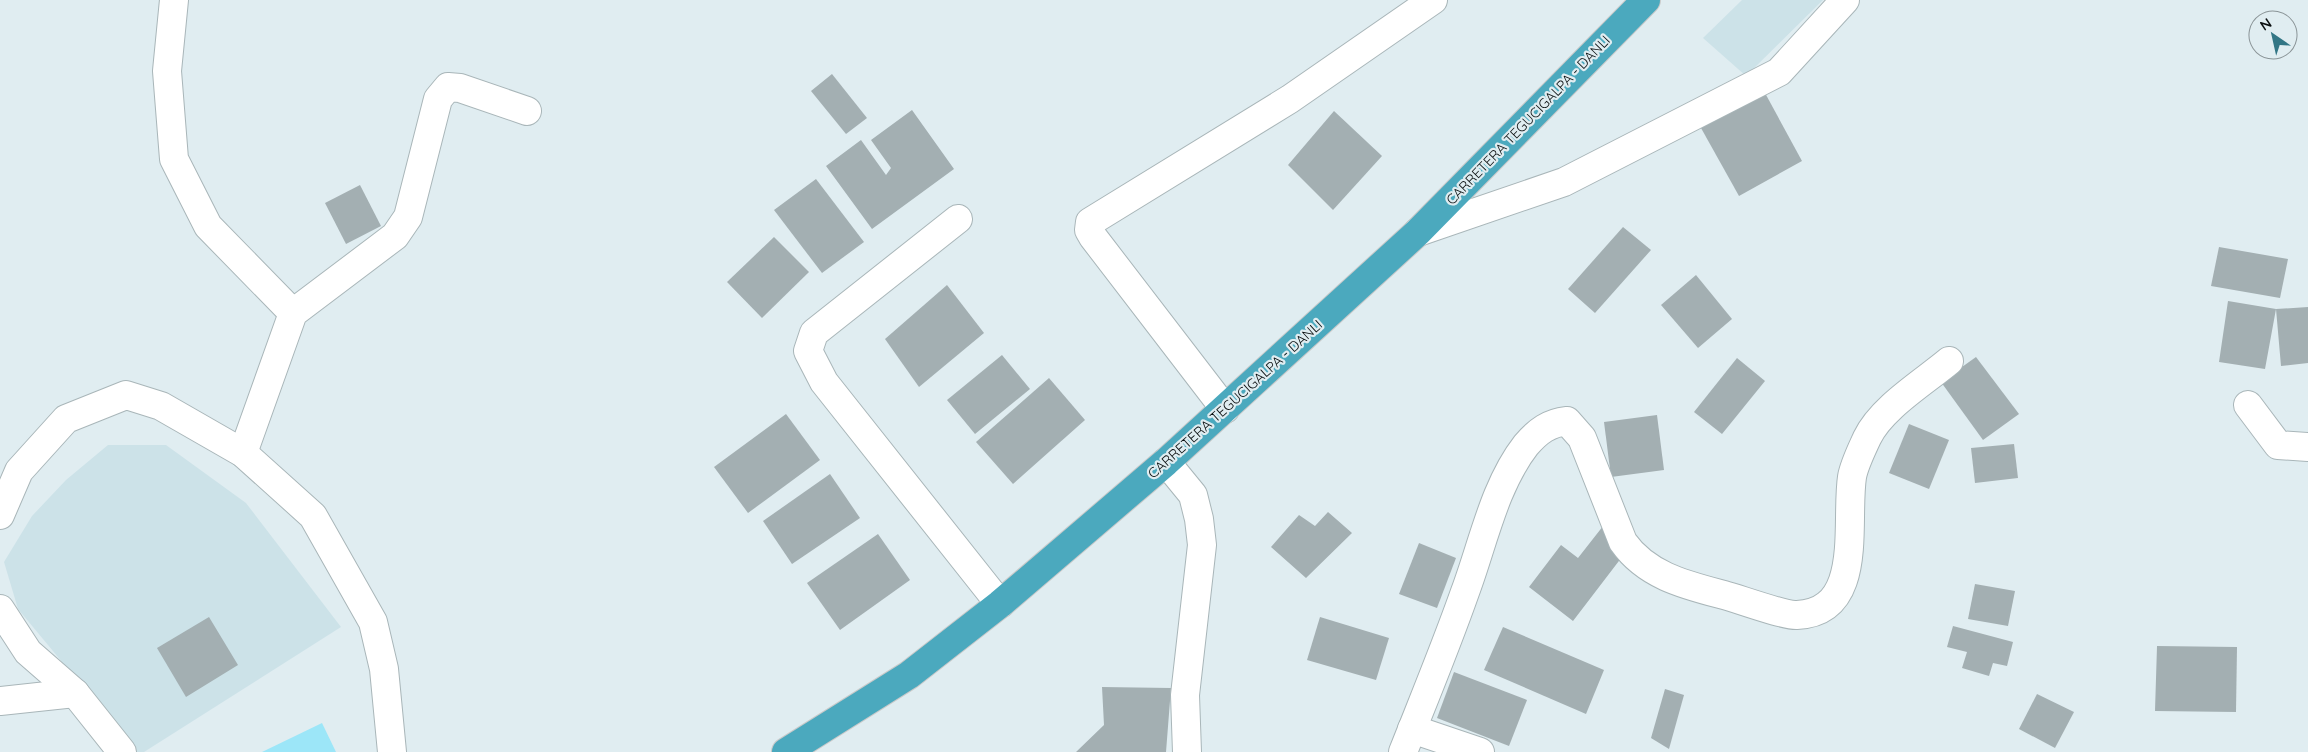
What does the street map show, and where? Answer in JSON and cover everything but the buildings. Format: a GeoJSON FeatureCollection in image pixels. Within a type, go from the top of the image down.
{"type":"FeatureCollection","features":[{"type":"Feature","properties":{"kind":"highway","name":"CARRETERA TEGUCIGALPA - DANLI"},"geometry":{"type":"LineString","coordinates":[[786,752],[909,675],[1000,604],[1166,462],[1418,232],[1646,0]]}},
{"type":"Feature","properties":{"kind":"street"},"geometry":{"type":"LineString","coordinates":[[174,0],[167,71],[174,159],[208,226],[293,313]]}},
{"type":"Feature","properties":{"kind":"street"},"geometry":{"type":"LineString","coordinates":[[1225,409],[1093,237],[1089,230],[1090,222],[1290,99],[1433,0]]}},
{"type":"Feature","properties":{"kind":"street"},"geometry":{"type":"LineString","coordinates":[[1418,232],[1564,182],[1779,72],[1845,0]]}},
{"type":"Feature","properties":{"kind":"street"},"geometry":{"type":"LineString","coordinates":[[243,453],[293,313],[395,236],[408,217],[438,98],[448,87],[460,88],[527,111]]}},
{"type":"Feature","properties":{"kind":"street"},"geometry":{"type":"LineString","coordinates":[[958,219],[814,333],[808,351],[824,382],[1000,604]]}},
{"type":"Feature","properties":{"kind":"street"},"geometry":{"type":"LineString","coordinates":[[1480,752],[1408,740],[1465,594],[1498,499],[1511,469],[1527,445],[1542,430],[1553,422],[1567,421],[1582,438],[1623,542],[1632,555],[1645,566],[1677,582],[1796,616],[1818,610],[1834,600],[1847,572],[1852,476],[1868,436],[1888,410],[1949,361]]}},
{"type":"Feature","properties":{"kind":"street"},"geometry":{"type":"LineString","coordinates":[[0,515],[19,471],[66,420],[126,395],[161,406],[243,453],[313,516],[373,622],[384,669],[392,752]]}},
{"type":"Feature","properties":{"kind":"street"},"geometry":{"type":"LineString","coordinates":[[2248,405],[2278,445],[2308,447]]}},
{"type":"Feature","properties":{"kind":"street"},"geometry":{"type":"LineString","coordinates":[[1166,462],[1193,495],[1200,519],[1202,545],[1185,695],[1186,752]]}},
{"type":"Feature","properties":{"kind":"street"},"geometry":{"type":"LineString","coordinates":[[0,608],[28,652],[75,693],[122,752]]}},
{"type":"Feature","properties":{"kind":"street"},"geometry":{"type":"LineString","coordinates":[[0,701],[75,693]]}},
{"type":"Feature","properties":{"kind":"shaded area"},"geometry":{"type":"Polygon","coordinates":[[[1742,0],[1823,0],[1746,76],[1703,38],[1742,0]]]}},
{"type":"Feature","properties":{"kind":"shaded area"},"geometry":{"type":"Polygon","coordinates":[[[108,445],[166,445],[246,503],[341,627],[144,752],[137,752],[18,609],[4,562],[32,516],[66,480],[108,445]]]}},
{"type":"Feature","properties":{"kind":"shaded area"},"geometry":{"type":"Polygon","coordinates":[[[322,723],[336,752],[262,752],[322,723]]]}}]}
